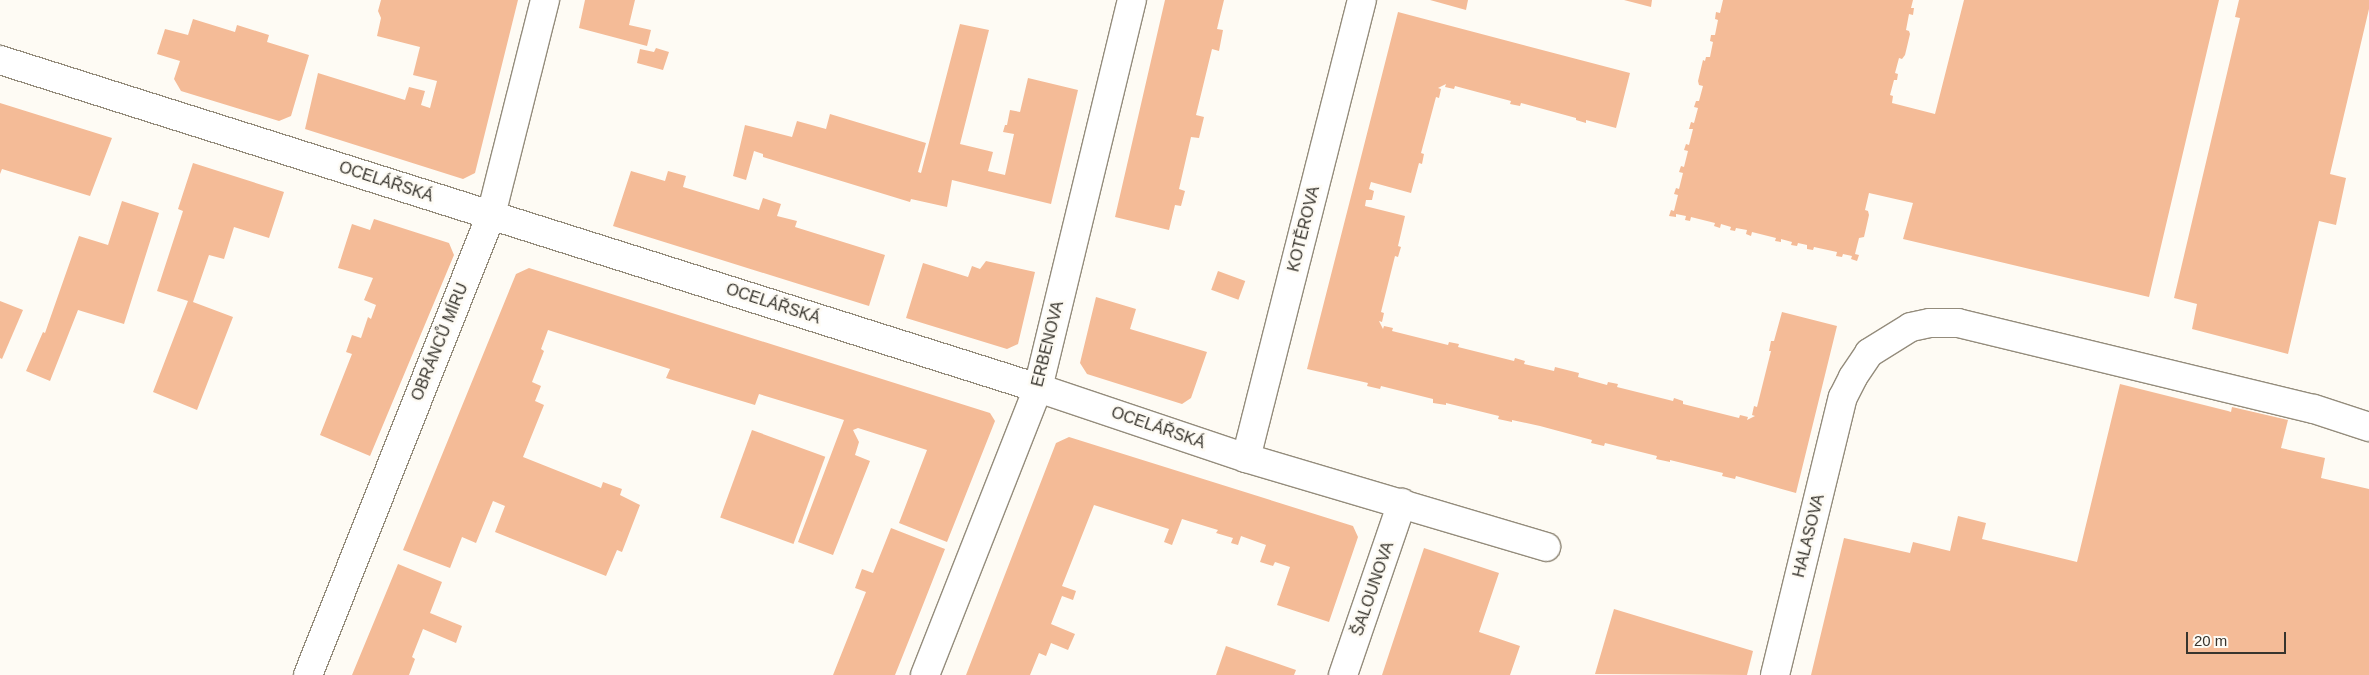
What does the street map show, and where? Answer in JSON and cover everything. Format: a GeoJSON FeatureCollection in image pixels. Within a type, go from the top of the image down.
{"type":"FeatureCollection","features":[{"type":"Feature","properties":{"kind":"street","name":"OBRÁNCŮ MÍRU"},"geometry":{"type":"LineString","coordinates":[[308,675],[491,215],[545,0]]}},
{"type":"Feature","properties":{"kind":"street","name":"ERBENOVA"},"geometry":{"type":"LineString","coordinates":[[925,675],[1038,388],[1132,0]]}},
{"type":"Feature","properties":{"kind":"street","name":"KOTĚROVA"},"geometry":{"type":"LineString","coordinates":[[1246,458],[1362,0]]}},
{"type":"Feature","properties":{"kind":"street","name":"OCELÁŘSKÁ"},"geometry":{"type":"LineString","coordinates":[[0,60],[1038,388],[1246,458],[1546,547]]}},
{"type":"Feature","properties":{"kind":"street","name":"HALASOVA"},"geometry":{"type":"LineString","coordinates":[[1775,675],[1843,397],[1853,377],[1869,353],[1911,327],[1930,323],[1958,323],[2314,409],[2369,427]]}},
{"type":"Feature","properties":{"kind":"street","name":"ŠALOUNOVA"},"geometry":{"type":"LineString","coordinates":[[1343,675],[1402,503]]}},
{"type":"Feature","properties":{"kind":"building"},"geometry":{"type":"Polygon","coordinates":[[[381,0],[518,0],[475,173],[463,179],[305,129],[318,73],[405,100],[409,87],[425,91],[421,105],[430,108],[437,81],[413,75],[420,47],[377,36],[381,18],[378,11],[381,0]]]}},
{"type":"Feature","properties":{"kind":"building"},"geometry":{"type":"Polygon","coordinates":[[[585,0],[635,0],[629,25],[651,30],[647,46],[579,28],[585,0]]]}},
{"type":"Feature","properties":{"kind":"building"},"geometry":{"type":"Polygon","coordinates":[[[1165,0],[1224,0],[1217,29],[1223,30],[1219,51],[1212,49],[1196,115],[1204,117],[1199,138],[1191,137],[1179,189],[1185,191],[1181,206],[1175,205],[1169,230],[1115,217],[1165,0]]]}},
{"type":"Feature","properties":{"kind":"building"},"geometry":{"type":"Polygon","coordinates":[[[1430,0],[1468,0],[1466,10],[1430,0]]]}},
{"type":"Feature","properties":{"kind":"building"},"geometry":{"type":"Polygon","coordinates":[[[1624,0],[1652,0],[1651,7],[1624,0]]]}},
{"type":"Feature","properties":{"kind":"building"},"geometry":{"type":"Polygon","coordinates":[[[1723,0],[1913,0],[1911,8],[1914,8],[1913,15],[1909,14],[1906,30],[1910,34],[1905,55],[1902,59],[1899,58],[1895,73],[1898,74],[1897,80],[1894,80],[1890,95],[1893,96],[1892,103],[1935,114],[1964,0],[2219,0],[2149,297],[1903,239],[1913,203],[1869,193],[1865,210],[1868,211],[1869,215],[1864,237],[1859,238],[1855,254],[1859,255],[1857,261],[1851,259],[1852,256],[1843,254],[1842,257],[1836,256],[1837,252],[1814,247],[1813,250],[1807,249],[1807,245],[1798,243],[1797,246],[1791,245],[1792,242],[1781,239],[1781,242],[1775,241],[1776,238],[1752,232],[1751,236],[1746,234],[1747,230],[1736,228],[1735,231],[1730,230],[1731,227],[1721,224],[1720,228],[1714,226],[1715,223],[1691,217],[1690,221],[1685,220],[1686,216],[1676,214],[1676,217],[1669,216],[1671,210],[1674,211],[1678,195],[1674,194],[1676,188],[1679,189],[1683,173],[1679,172],[1681,166],[1684,167],[1688,151],[1684,150],[1686,144],[1689,145],[1693,129],[1689,129],[1691,122],[1694,123],[1698,108],[1694,107],[1696,101],[1699,101],[1703,86],[1699,85],[1698,81],[1703,60],[1705,61],[1706,57],[1710,57],[1713,42],[1710,41],[1711,35],[1715,35],[1718,20],[1715,19],[1716,12],[1720,13],[1723,0]]]}},
{"type":"Feature","properties":{"kind":"building"},"geometry":{"type":"Polygon","coordinates":[[[2239,0],[2369,0],[2369,9],[2330,174],[2346,178],[2336,225],[2319,221],[2288,354],[2192,329],[2197,304],[2174,298],[2240,18],[2235,17],[2239,0]]]}},
{"type":"Feature","properties":{"kind":"building"},"geometry":{"type":"Polygon","coordinates":[[[1398,12],[1630,73],[1616,128],[1586,120],[1586,123],[1576,120],[1576,118],[1521,103],[1520,106],[1510,104],[1511,101],[1455,86],[1454,89],[1445,87],[1446,84],[1438,88],[1441,89],[1439,98],[1436,97],[1421,153],[1424,154],[1422,164],[1419,163],[1411,193],[1371,182],[1369,189],[1374,191],[1372,200],[1366,200],[1365,206],[1405,216],[1398,246],[1401,247],[1398,257],[1395,256],[1381,312],[1384,313],[1382,322],[1379,321],[1383,329],[1384,326],[1393,328],[1392,331],[1448,345],[1449,342],[1459,344],[1458,347],[1514,361],[1515,358],[1525,361],[1524,364],[1554,371],[1555,367],[1579,373],[1578,377],[1607,385],[1608,382],[1618,384],[1617,387],[1673,401],[1674,398],[1683,401],[1683,404],[1739,418],[1740,415],[1748,417],[1747,420],[1755,416],[1752,415],[1754,406],[1757,407],[1771,351],[1769,351],[1771,341],[1774,341],[1782,312],[1837,326],[1796,493],[1736,476],[1735,479],[1722,476],[1723,473],[1670,460],[1670,462],[1656,459],[1657,456],[1605,443],[1604,446],[1591,443],[1592,440],[1540,426],[1498,419],[1499,416],[1446,403],[1446,405],[1433,403],[1433,399],[1381,386],[1380,389],[1367,386],[1368,383],[1307,369],[1398,12]]]}},
{"type":"Feature","properties":{"kind":"building"},"geometry":{"type":"Polygon","coordinates":[[[193,19],[235,32],[237,25],[269,35],[267,42],[309,55],[291,116],[279,121],[181,91],[174,79],[180,61],[157,54],[165,29],[188,35],[193,19]]]}},
{"type":"Feature","properties":{"kind":"building"},"geometry":{"type":"Polygon","coordinates":[[[960,24],[989,30],[960,144],[993,152],[988,171],[1005,175],[1014,134],[1003,132],[1005,125],[1007,125],[1010,110],[1020,112],[1028,78],[1078,90],[1051,204],[952,180],[947,207],[911,199],[910,202],[763,157],[763,154],[754,151],[746,180],[733,176],[745,125],[792,137],[797,121],[826,129],[830,114],[926,143],[918,172],[921,173],[960,24]]]}},
{"type":"Feature","properties":{"kind":"building"},"geometry":{"type":"Polygon","coordinates":[[[656,48],[669,52],[663,70],[637,63],[640,49],[654,52],[656,48]]]}},
{"type":"Feature","properties":{"kind":"building"},"geometry":{"type":"Polygon","coordinates":[[[0,103],[112,138],[90,196],[2,169],[0,174],[0,103]]]}},
{"type":"Feature","properties":{"kind":"building"},"geometry":{"type":"Polygon","coordinates":[[[193,163],[284,192],[269,238],[234,227],[224,259],[209,255],[193,302],[233,317],[197,410],[153,392],[188,301],[157,291],[183,211],[178,209],[193,163]]]}},
{"type":"Feature","properties":{"kind":"building"},"geometry":{"type":"Polygon","coordinates":[[[631,171],[665,181],[668,171],[686,176],[683,187],[759,210],[763,198],[781,204],[777,216],[797,221],[795,227],[885,255],[869,306],[613,226],[631,171]]]}},
{"type":"Feature","properties":{"kind":"building"},"geometry":{"type":"Polygon","coordinates":[[[122,201],[159,213],[124,324],[78,310],[50,381],[26,371],[43,332],[45,333],[79,236],[108,245],[122,201]]]}},
{"type":"Feature","properties":{"kind":"building"},"geometry":{"type":"Polygon","coordinates":[[[374,219],[449,243],[454,255],[370,456],[320,435],[352,354],[346,352],[352,335],[361,338],[368,317],[371,319],[376,305],[364,300],[373,278],[338,268],[352,224],[370,230],[374,219]]]}},
{"type":"Feature","properties":{"kind":"building"},"geometry":{"type":"Polygon","coordinates":[[[986,261],[1035,272],[1018,344],[1007,349],[906,318],[923,263],[968,277],[972,266],[980,269],[986,261]]]}},
{"type":"Feature","properties":{"kind":"building"},"geometry":{"type":"Polygon","coordinates":[[[529,268],[990,413],[995,421],[947,542],[899,523],[927,450],[858,428],[853,430],[859,442],[855,455],[870,461],[833,555],[798,542],[844,420],[759,394],[755,405],[666,378],[670,369],[548,330],[541,349],[544,351],[532,382],[541,386],[535,401],[544,405],[523,457],[601,488],[603,482],[622,489],[620,495],[640,505],[622,552],[617,550],[606,576],[495,532],[505,506],[493,501],[476,543],[462,537],[450,568],[403,550],[516,274],[529,268]]]}},
{"type":"Feature","properties":{"kind":"building"},"geometry":{"type":"Polygon","coordinates":[[[1218,271],[1245,281],[1238,300],[1211,290],[1218,271]]]}},
{"type":"Feature","properties":{"kind":"building"},"geometry":{"type":"Polygon","coordinates":[[[1096,297],[1136,309],[1130,329],[1207,352],[1191,398],[1182,404],[1087,374],[1080,363],[1096,297]]]}},
{"type":"Feature","properties":{"kind":"building"},"geometry":{"type":"Polygon","coordinates":[[[0,301],[23,310],[2,359],[0,358],[0,301]]]}},
{"type":"Feature","properties":{"kind":"building"},"geometry":{"type":"Polygon","coordinates":[[[2120,384],[2231,412],[2232,407],[2288,420],[2281,448],[2325,458],[2321,478],[2369,489],[2369,675],[1811,675],[1844,538],[1910,553],[1913,542],[1950,551],[1958,516],[1986,523],[1982,539],[2077,562],[2120,384]]]}},
{"type":"Feature","properties":{"kind":"building"},"geometry":{"type":"Polygon","coordinates":[[[752,430],[825,457],[793,544],[720,517],[752,430]]]}},
{"type":"Feature","properties":{"kind":"building"},"geometry":{"type":"Polygon","coordinates":[[[1069,437],[1353,526],[1358,537],[1329,622],[1277,605],[1290,567],[1275,562],[1273,566],[1260,562],[1266,545],[1241,536],[1238,545],[1231,543],[1233,538],[1216,533],[1218,530],[1182,519],[1172,545],[1164,542],[1169,529],[1094,505],[1062,586],[1076,591],[1073,600],[1062,596],[1051,624],[1075,634],[1068,650],[1051,643],[1046,656],[1039,653],[1030,675],[966,675],[1056,443],[1069,437]]]}},
{"type":"Feature","properties":{"kind":"building"},"geometry":{"type":"Polygon","coordinates":[[[891,528],[945,549],[919,615],[895,675],[833,675],[866,592],[855,588],[862,569],[873,573],[891,528]]]}},
{"type":"Feature","properties":{"kind":"building"},"geometry":{"type":"Polygon","coordinates":[[[1424,548],[1499,573],[1479,632],[1520,646],[1510,675],[1382,675],[1424,548]]]}},
{"type":"Feature","properties":{"kind":"building"},"geometry":{"type":"Polygon","coordinates":[[[398,564],[442,582],[430,613],[462,626],[456,643],[423,629],[412,657],[415,659],[409,675],[352,675],[398,564]]]}},
{"type":"Feature","properties":{"kind":"building"},"geometry":{"type":"Polygon","coordinates":[[[1614,609],[1753,651],[1747,675],[1595,674],[1614,609]]]}},
{"type":"Feature","properties":{"kind":"building"},"geometry":{"type":"Polygon","coordinates":[[[1226,646],[1296,670],[1294,675],[1216,675],[1226,646]]]}}]}
